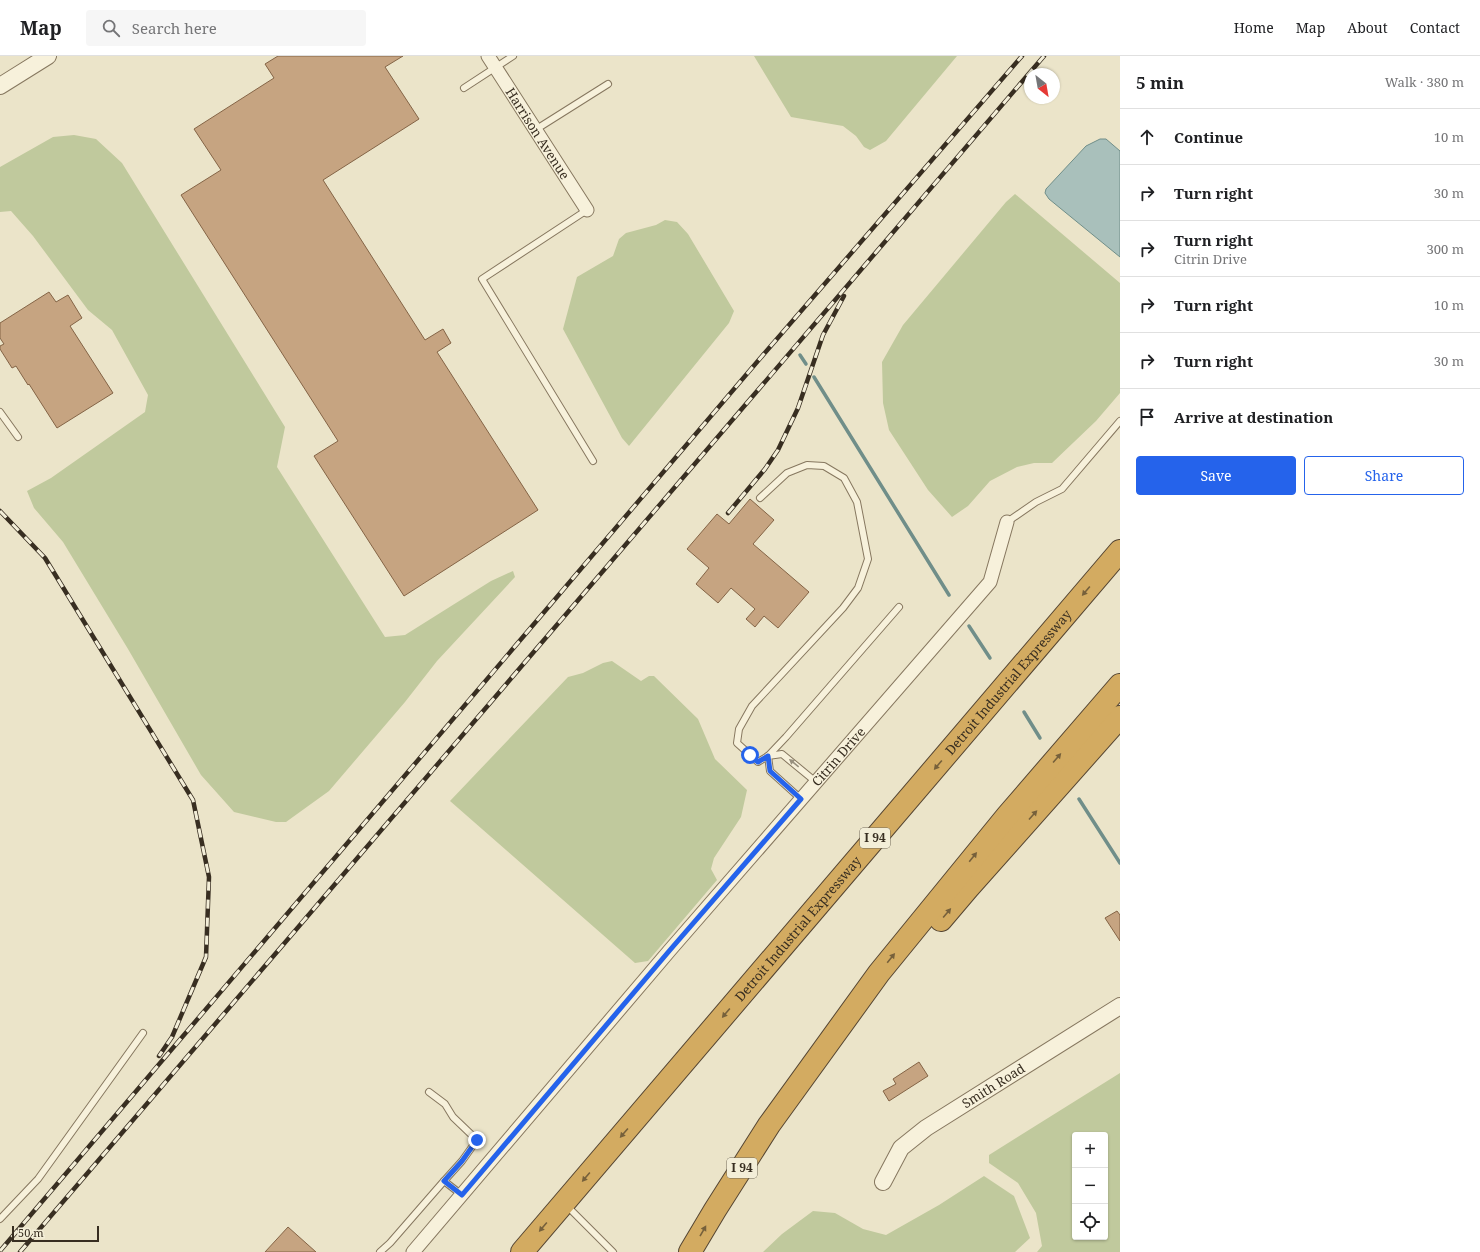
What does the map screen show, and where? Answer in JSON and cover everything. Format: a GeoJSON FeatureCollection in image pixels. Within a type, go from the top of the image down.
{"type":"FeatureCollection","features":[{"type":"Feature","properties":{"kind":"highway","name":"Detroit Industrial Expressway"},"geometry":{"type":"LineString","coordinates":[[522,1252],[1120,551]]}},
{"type":"Feature","properties":{"kind":"highway","name":"I 94"},"geometry":{"type":"LineString","coordinates":[[690,1252],[769,1125],[879,973],[1007,816],[1120,685]]}},
{"type":"Feature","properties":{"kind":"highway"},"geometry":{"type":"LineString","coordinates":[[769,1125],[969,887],[1120,717]]}},
{"type":"Feature","properties":{"kind":"street","name":"Harrison Avenue"},"geometry":{"type":"LineString","coordinates":[[488,56],[587,210]]}},
{"type":"Feature","properties":{"kind":"street"},"geometry":{"type":"LineString","coordinates":[[0,86],[39,60]]}},
{"type":"Feature","properties":{"kind":"street","name":"Citrin Drive"},"geometry":{"type":"LineString","coordinates":[[413,1252],[670,950],[990,582],[1007,522]]}},
{"type":"Feature","properties":{"kind":"street","name":"Smith Road"},"geometry":{"type":"LineString","coordinates":[[883,1182],[901,1148],[926,1128],[1120,1006]]}},
{"type":"Feature","properties":{"kind":"lane"},"geometry":{"type":"LineString","coordinates":[[464,88],[513,56]]}},
{"type":"Feature","properties":{"kind":"lane"},"geometry":{"type":"LineString","coordinates":[[535,130],[608,84]]}},
{"type":"Feature","properties":{"kind":"lane"},"geometry":{"type":"LineString","coordinates":[[587,210],[482,279],[593,461]]}},
{"type":"Feature","properties":{"kind":"lane"},"geometry":{"type":"LineString","coordinates":[[0,412],[18,437]]}},
{"type":"Feature","properties":{"kind":"lane"},"geometry":{"type":"LineString","coordinates":[[1007,522],[1036,502],[1062,489],[1120,421]]}},
{"type":"Feature","properties":{"kind":"lane"},"geometry":{"type":"LineString","coordinates":[[760,498],[787,473],[807,465],[824,466],[844,478],[857,502],[868,559],[858,588],[847,603],[752,706],[739,729],[737,743],[758,762],[768,756],[899,607]]}},
{"type":"Feature","properties":{"kind":"lane"},"geometry":{"type":"LineString","coordinates":[[768,756],[782,754],[816,782]]}},
{"type":"Feature","properties":{"kind":"lane"},"geometry":{"type":"LineString","coordinates":[[768,756],[770,771],[801,799]]}},
{"type":"Feature","properties":{"kind":"lane"},"geometry":{"type":"LineString","coordinates":[[0,1219],[38,1178],[143,1033]]}},
{"type":"Feature","properties":{"kind":"lane"},"geometry":{"type":"LineString","coordinates":[[380,1252],[390,1243],[462,1161],[477,1140],[453,1117],[445,1104],[429,1092]]}},
{"type":"Feature","properties":{"kind":"lane"},"geometry":{"type":"LineString","coordinates":[[444,1181],[462,1195]]}},
{"type":"Feature","properties":{"kind":"lane"},"geometry":{"type":"LineString","coordinates":[[564,1203],[613,1252]]}},
{"type":"Feature","properties":{"kind":"green space"},"geometry":{"type":"Polygon","coordinates":[[[754,56],[957,56],[886,141],[870,150],[864,147],[856,136],[843,126],[791,117],[754,56]]]}},
{"type":"Feature","properties":{"kind":"green space"},"geometry":{"type":"Polygon","coordinates":[[[74,135],[96,139],[122,163],[285,427],[277,467],[385,637],[405,635],[491,581],[513,571],[515,577],[437,661],[405,702],[329,791],[286,822],[276,822],[234,812],[201,775],[128,649],[63,542],[34,508],[27,491],[51,478],[145,412],[148,395],[112,330],[88,310],[33,236],[11,211],[0,212],[0,167],[53,137],[74,135]]]}},
{"type":"Feature","properties":{"kind":"green space"},"geometry":{"type":"Polygon","coordinates":[[[1015,194],[1120,283],[1120,393],[1096,421],[1052,463],[1034,463],[1017,467],[990,481],[968,506],[952,517],[928,490],[889,430],[883,403],[882,362],[903,325],[1006,202],[1015,194]]]}},
{"type":"Feature","properties":{"kind":"green space"},"geometry":{"type":"Polygon","coordinates":[[[665,220],[677,222],[688,234],[734,311],[729,323],[629,446],[622,438],[563,329],[577,277],[613,256],[619,239],[626,233],[656,225],[665,220]]]}},
{"type":"Feature","properties":{"kind":"green space"},"geometry":{"type":"Polygon","coordinates":[[[612,661],[641,681],[649,676],[654,676],[698,719],[715,759],[747,790],[741,817],[714,858],[711,869],[717,880],[648,961],[635,963],[450,801],[568,677],[583,673],[603,663],[612,661]]]}},
{"type":"Feature","properties":{"kind":"green space"},"geometry":{"type":"Polygon","coordinates":[[[1120,1073],[1120,1252],[1037,1252],[1042,1246],[1036,1213],[1018,1183],[989,1163],[989,1155],[1120,1073]]]}},
{"type":"Feature","properties":{"kind":"green space"},"geometry":{"type":"Polygon","coordinates":[[[984,1176],[1014,1196],[1030,1238],[1015,1252],[763,1252],[782,1234],[813,1211],[835,1213],[863,1229],[886,1235],[939,1205],[984,1176]]]}},
{"type":"Feature","properties":{"kind":"water"},"geometry":{"type":"Polygon","coordinates":[[[1100,139],[1106,139],[1120,151],[1120,257],[1049,199],[1045,193],[1046,189],[1086,146],[1100,139]]]}},
{"type":"Feature","properties":{"kind":"building"},"geometry":{"type":"Polygon","coordinates":[[[278,56],[403,56],[385,67],[419,119],[323,180],[425,340],[443,329],[451,343],[437,352],[538,510],[404,596],[314,456],[338,441],[181,195],[221,170],[194,129],[274,78],[265,64],[278,56]]]}},
{"type":"Feature","properties":{"kind":"building"},"geometry":{"type":"Polygon","coordinates":[[[49,292],[56,302],[68,295],[82,318],[70,326],[113,393],[57,428],[29,384],[28,385],[16,366],[12,368],[0,349],[0,346],[4,344],[0,338],[0,323],[49,292]]]}},
{"type":"Feature","properties":{"kind":"building"},"geometry":{"type":"Polygon","coordinates":[[[750,499],[774,520],[753,544],[809,592],[778,628],[764,616],[755,627],[746,619],[755,609],[731,588],[718,603],[696,584],[709,568],[687,549],[717,514],[729,524],[750,499]]]}},
{"type":"Feature","properties":{"kind":"building"},"geometry":{"type":"Polygon","coordinates":[[[1117,911],[1120,915],[1120,941],[1105,918],[1117,911]]]}},
{"type":"Feature","properties":{"kind":"building"},"geometry":{"type":"Polygon","coordinates":[[[919,1062],[928,1076],[889,1101],[883,1091],[896,1084],[893,1079],[919,1062]]]}},
{"type":"Feature","properties":{"kind":"building"},"geometry":{"type":"Polygon","coordinates":[[[288,1227],[316,1252],[265,1252],[288,1227]]]}},
{"type":"Feature","properties":{"kind":"waterway"},"geometry":{"type":"LineString","coordinates":[[800,355],[806,364]]}},
{"type":"Feature","properties":{"kind":"waterway"},"geometry":{"type":"LineString","coordinates":[[814,377],[949,595]]}},
{"type":"Feature","properties":{"kind":"waterway"},"geometry":{"type":"LineString","coordinates":[[969,626],[990,658]]}},
{"type":"Feature","properties":{"kind":"waterway"},"geometry":{"type":"LineString","coordinates":[[1024,712],[1040,738]]}},
{"type":"Feature","properties":{"kind":"waterway"},"geometry":{"type":"LineString","coordinates":[[1079,799],[1120,863]]}},
{"type":"Feature","properties":{"kind":"railway"},"geometry":{"type":"LineString","coordinates":[[0,1251],[763,355],[1022,56]]}},
{"type":"Feature","properties":{"kind":"railway"},"geometry":{"type":"LineString","coordinates":[[20,1252],[1044,56]]}},
{"type":"Feature","properties":{"kind":"railway"},"geometry":{"type":"LineString","coordinates":[[728,513],[765,469],[778,450],[798,408],[823,335],[844,296]]}},
{"type":"Feature","properties":{"kind":"railway"},"geometry":{"type":"LineString","coordinates":[[0,511],[45,558],[193,800],[209,877],[206,957],[172,1037],[159,1056]]}},
{"type":"Feature","properties":{"kind":"route"},"geometry":{"type":"LineString","coordinates":[[477,1140],[462,1161],[444,1181],[462,1195],[670,950],[801,799],[770,771],[768,756],[758,762],[750,755]]}}]}
